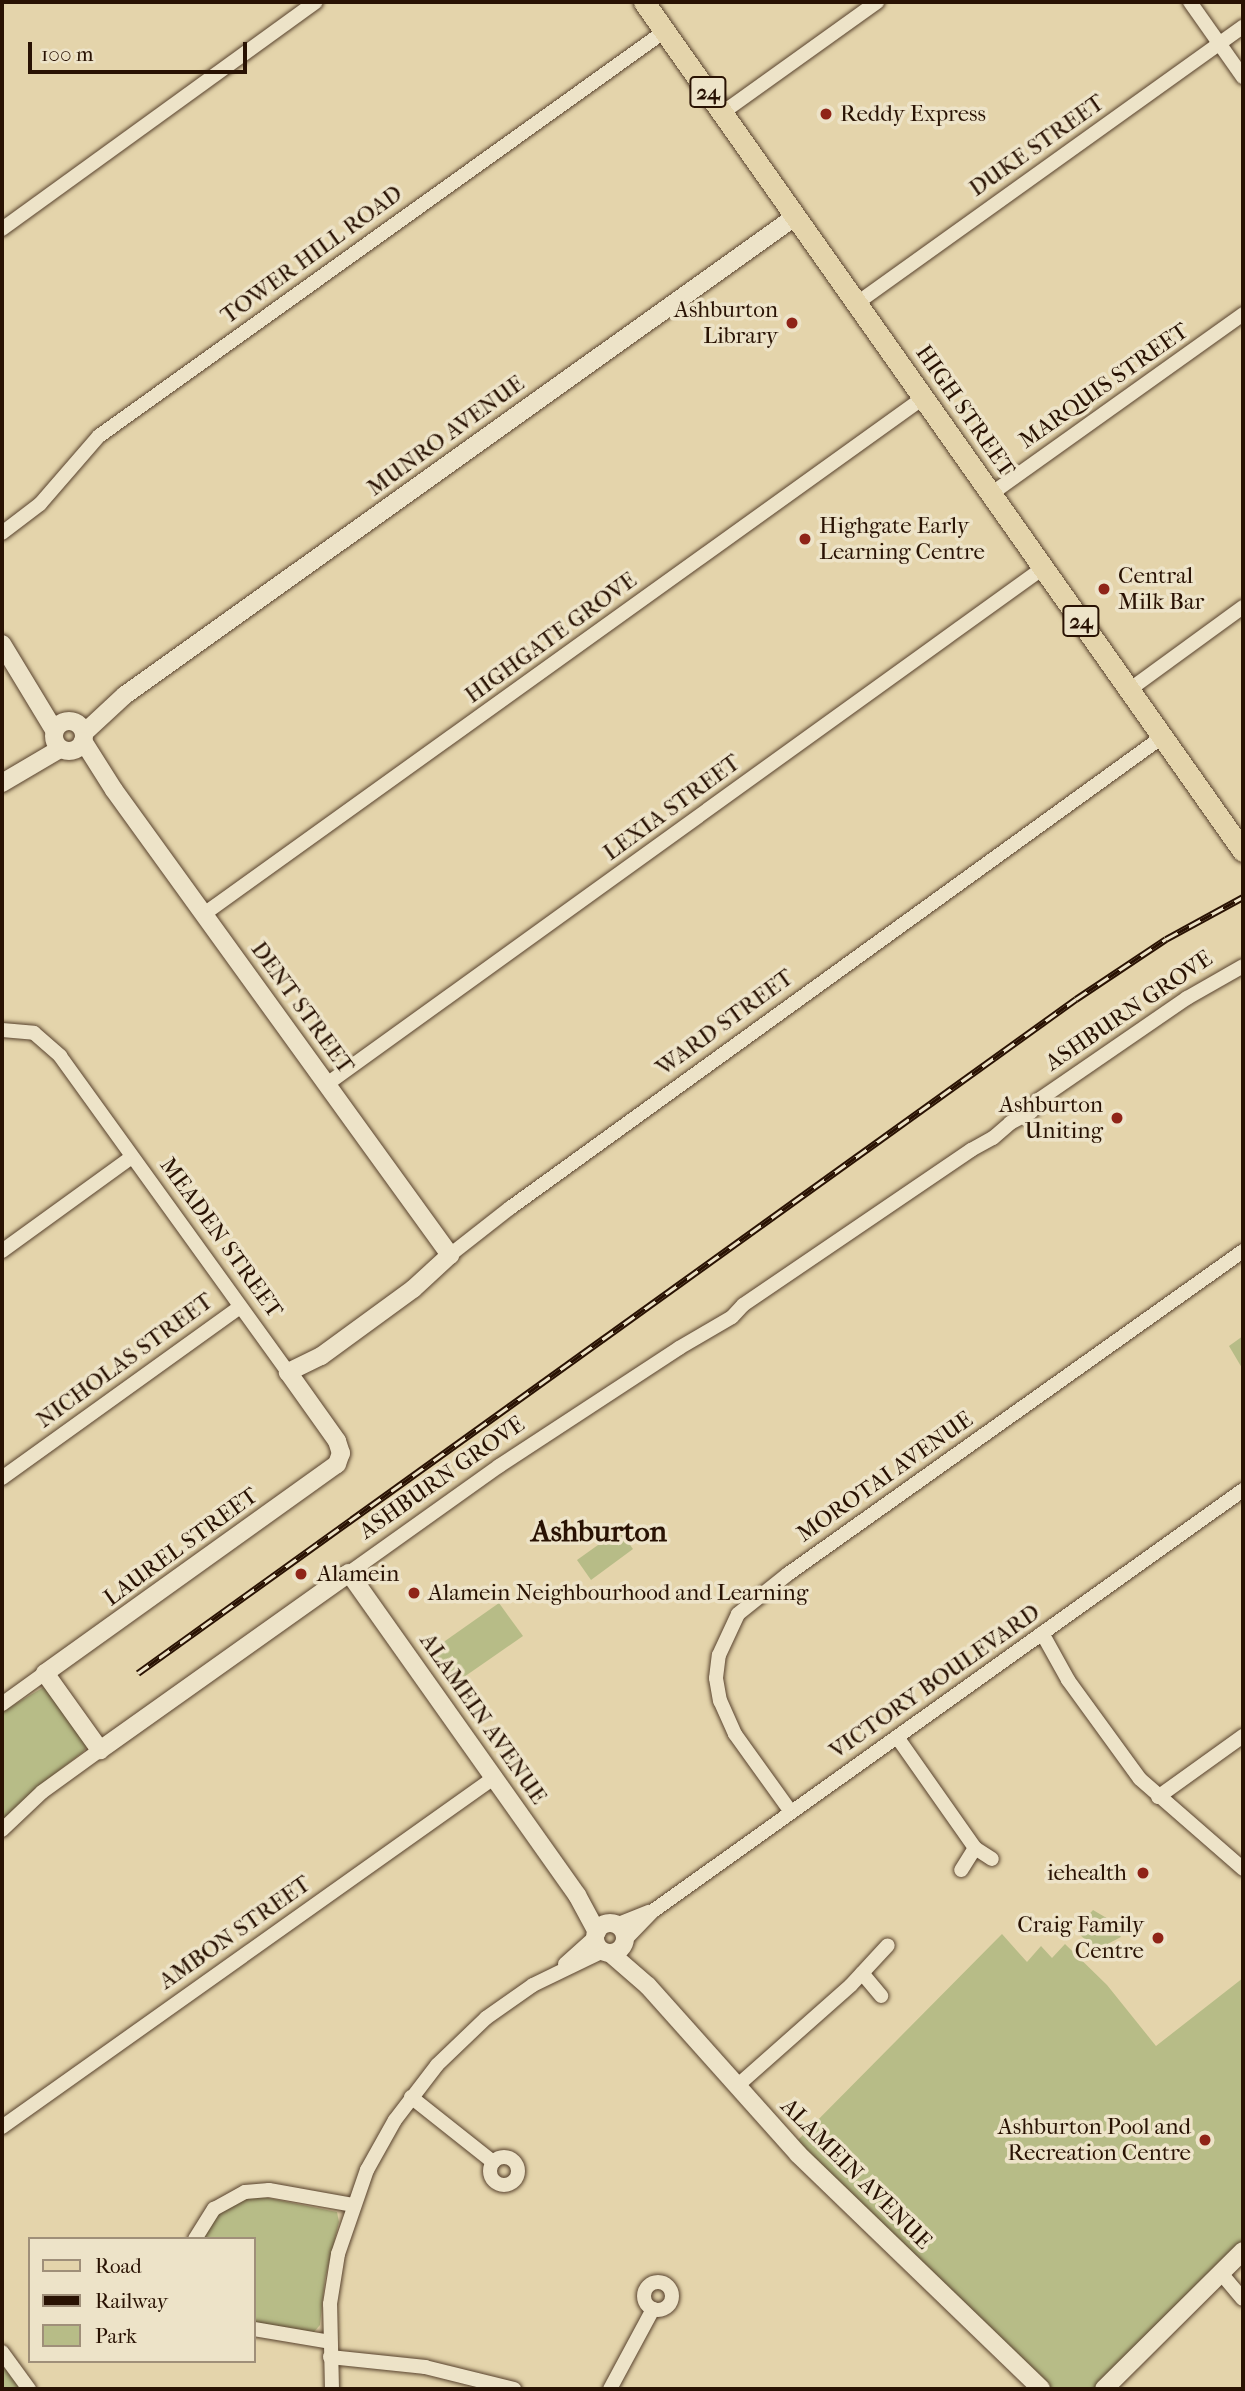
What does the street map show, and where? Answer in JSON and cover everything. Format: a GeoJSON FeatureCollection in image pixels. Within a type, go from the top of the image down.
{"type":"FeatureCollection","features":[{"type":"Feature","properties":{"kind":"main road","name":"HIGH STREET"},"geometry":{"type":"LineString","coordinates":[[644,2],[1243,851]]}},
{"type":"Feature","properties":{"kind":"street"},"geometry":{"type":"LineString","coordinates":[[2,229],[316,2]]}},
{"type":"Feature","properties":{"kind":"street"},"geometry":{"type":"LineString","coordinates":[[722,113],[877,2]]}},
{"type":"Feature","properties":{"kind":"street"},"geometry":{"type":"LineString","coordinates":[[1190,2],[1243,77]]}},
{"type":"Feature","properties":{"kind":"street","name":"DUKE STREET"},"geometry":{"type":"LineString","coordinates":[[857,303],[1243,27]]}},
{"type":"Feature","properties":{"kind":"street","name":"TOWER HILL ROAD"},"geometry":{"type":"LineString","coordinates":[[2,533],[40,504],[99,436],[665,31]]}},
{"type":"Feature","properties":{"kind":"street","name":"MUNRO AVENUE"},"geometry":{"type":"LineString","coordinates":[[8,779],[796,216]]}},
{"type":"Feature","properties":{"kind":"street","name":"MARQUIS STREET"},"geometry":{"type":"LineString","coordinates":[[991,494],[1243,314]]}},
{"type":"Feature","properties":{"kind":"street","name":"HIGHGATE GROVE"},"geometry":{"type":"LineString","coordinates":[[204,914],[923,398]]}},
{"type":"Feature","properties":{"kind":"street","name":"LEXIA STREET"},"geometry":{"type":"LineString","coordinates":[[327,1084],[1043,568]]}},
{"type":"Feature","properties":{"kind":"street"},"geometry":{"type":"LineString","coordinates":[[1129,690],[1243,607]]}},
{"type":"Feature","properties":{"kind":"street","name":"DENT STREET"},"geometry":{"type":"LineString","coordinates":[[2,644],[69,736],[114,790],[450,1255]]}},
{"type":"Feature","properties":{"kind":"street","name":"WARD STREET"},"geometry":{"type":"LineString","coordinates":[[291,1378],[413,1289],[450,1255],[510,1208],[1162,737]]}},
{"type":"Feature","properties":{"kind":"street","name":"ASHBURN GROVE"},"geometry":{"type":"LineString","coordinates":[[2,1830],[42,1792],[104,1747],[499,1466],[679,1348],[709,1318],[743,1305],[971,1150],[1005,1116],[1043,1098],[1187,998],[1243,966]]}},
{"type":"Feature","properties":{"kind":"street","name":"MEADEN STREET"},"geometry":{"type":"LineString","coordinates":[[2,1030],[34,1033],[50,1044],[337,1441],[341,1453],[337,1464]]}},
{"type":"Feature","properties":{"kind":"street"},"geometry":{"type":"LineString","coordinates":[[2,1251],[132,1157]]}},
{"type":"Feature","properties":{"kind":"street","name":"MOROTAI AVENUE"},"geometry":{"type":"LineString","coordinates":[[791,1812],[735,1734],[720,1701],[716,1678],[719,1655],[738,1614],[788,1574],[1243,1251]]}},
{"type":"Feature","properties":{"kind":"street","name":"NICHOLAS STREET"},"geometry":{"type":"LineString","coordinates":[[2,1478],[240,1307]]}},
{"type":"Feature","properties":{"kind":"street","name":"LAUREL STREET"},"geometry":{"type":"LineString","coordinates":[[2,1704],[337,1464]]}},
{"type":"Feature","properties":{"kind":"street","name":"VICTORY BOULEVARD"},"geometry":{"type":"LineString","coordinates":[[332,2389],[332,2281],[353,2205],[380,2144],[411,2097],[467,2034],[516,1996],[653,1911],[1243,1490]]}},
{"type":"Feature","properties":{"kind":"street","name":"ALAMEIN AVENUE"},"geometry":{"type":"LineString","coordinates":[[349,1573],[577,1895],[648,1986],[798,2154],[1042,2389]]}},
{"type":"Feature","properties":{"kind":"street"},"geometry":{"type":"LineString","coordinates":[[1037,1637],[1140,1779],[1243,1869]]}},
{"type":"Feature","properties":{"kind":"street"},"geometry":{"type":"LineString","coordinates":[[48,1670],[104,1747]]}},
{"type":"Feature","properties":{"kind":"street"},"geometry":{"type":"LineString","coordinates":[[1158,1797],[1243,1736]]}},
{"type":"Feature","properties":{"kind":"street"},"geometry":{"type":"LineString","coordinates":[[897,1737],[975,1848],[992,1859]]}},
{"type":"Feature","properties":{"kind":"street","name":"AMBON STREET"},"geometry":{"type":"LineString","coordinates":[[2,2127],[495,1777]]}},
{"type":"Feature","properties":{"kind":"street"},"geometry":{"type":"LineString","coordinates":[[961,1870],[975,1848]]}},
{"type":"Feature","properties":{"kind":"street"},"geometry":{"type":"LineString","coordinates":[[737,2086],[862,1973],[888,1945]]}},
{"type":"Feature","properties":{"kind":"street"},"geometry":{"type":"LineString","coordinates":[[862,1973],[881,1996]]}},
{"type":"Feature","properties":{"kind":"street"},"geometry":{"type":"LineString","coordinates":[[411,2097],[493,2162]]}},
{"type":"Feature","properties":{"kind":"street"},"geometry":{"type":"LineString","coordinates":[[196,2237],[214,2209],[246,2192],[270,2190],[353,2205]]}},
{"type":"Feature","properties":{"kind":"street"},"geometry":{"type":"LineString","coordinates":[[1106,2388],[1243,2251]]}},
{"type":"Feature","properties":{"kind":"street"},"geometry":{"type":"LineString","coordinates":[[1220,2272],[1243,2299]]}},
{"type":"Feature","properties":{"kind":"street"},"geometry":{"type":"LineString","coordinates":[[610,2389],[653,2309]]}},
{"type":"Feature","properties":{"kind":"street"},"geometry":{"type":"LineString","coordinates":[[256,2330],[330,2350],[425,2367],[514,2389]]}},
{"type":"Feature","properties":{"kind":"street"},"geometry":{"type":"LineString","coordinates":[[2,2352],[29,2389]]}},
{"type":"Feature","properties":{"kind":"green space"},"geometry":{"type":"Polygon","coordinates":[[[1243,1336],[1243,1367],[1242,1368],[1229,1346],[1243,1336]]]}},
{"type":"Feature","properties":{"kind":"green space"},"geometry":{"type":"Polygon","coordinates":[[[619,1530],[633,1549],[591,1580],[577,1560],[619,1530]]]}},
{"type":"Feature","properties":{"kind":"green space"},"geometry":{"type":"Polygon","coordinates":[[[499,1603],[523,1636],[451,1686],[428,1653],[499,1603]]]}},
{"type":"Feature","properties":{"kind":"green space"},"geometry":{"type":"Polygon","coordinates":[[[44,1687],[87,1746],[2,1820],[2,1712],[44,1687]]]}},
{"type":"Feature","properties":{"kind":"green space"},"geometry":{"type":"Polygon","coordinates":[[[1093,1910],[1110,1920],[1121,1937],[1096,1950],[1075,1930],[1093,1910]]]}},
{"type":"Feature","properties":{"kind":"green space"},"geometry":{"type":"Polygon","coordinates":[[[1002,1934],[1027,1962],[1041,1946],[1052,1958],[1065,1944],[1107,1985],[1156,2046],[1243,1978],[1243,2241],[1220,2261],[1095,2389],[1052,2389],[796,2142],[1002,1934]]]}},
{"type":"Feature","properties":{"kind":"green space"},"geometry":{"type":"Polygon","coordinates":[[[258,2196],[337,2212],[339,2222],[325,2279],[320,2325],[314,2332],[256,2322],[256,2237],[203,2237],[221,2211],[245,2199],[258,2196]]]}},
{"type":"Feature","properties":{"kind":"green space"},"geometry":{"type":"Polygon","coordinates":[[[2,2366],[4,2367],[20,2389],[2,2389],[2,2366]]]}},
{"type":"Feature","properties":{"kind":"railway"},"geometry":{"type":"LineString","coordinates":[[138,1673],[1076,999],[1166,939],[1243,897]]}},
{"type":"Feature","properties":{"kind":"place","name":"Reddy Express"},"geometry":{"type":"Point","coordinates":[826,114]}},
{"type":"Feature","properties":{"kind":"place","name":"Ashburton Library"},"geometry":{"type":"Point","coordinates":[792,323]}},
{"type":"Feature","properties":{"kind":"place","name":"Highgate Early Learning Centre"},"geometry":{"type":"Point","coordinates":[805,539]}},
{"type":"Feature","properties":{"kind":"place","name":"Central Milk Bar"},"geometry":{"type":"Point","coordinates":[1104,589]}},
{"type":"Feature","properties":{"kind":"place","name":"Ashburton Uniting"},"geometry":{"type":"Point","coordinates":[1117,1118]}},
{"type":"Feature","properties":{"kind":"place","name":"Alamein"},"geometry":{"type":"Point","coordinates":[301,1574]}},
{"type":"Feature","properties":{"kind":"place","name":"Alamein Neighbourhood and Learning"},"geometry":{"type":"Point","coordinates":[414,1593]}},
{"type":"Feature","properties":{"kind":"place","name":"iehealth"},"geometry":{"type":"Point","coordinates":[1143,1873]}},
{"type":"Feature","properties":{"kind":"place","name":"Craig Family Centre"},"geometry":{"type":"Point","coordinates":[1158,1938]}},
{"type":"Feature","properties":{"kind":"place","name":"Ashburton Pool and Recreation Centre"},"geometry":{"type":"Point","coordinates":[1205,2140]}},
{"type":"Feature","properties":{"kind":"district","name":"Ashburton"},"geometry":{"type":"Point","coordinates":[599,1532]}}]}
